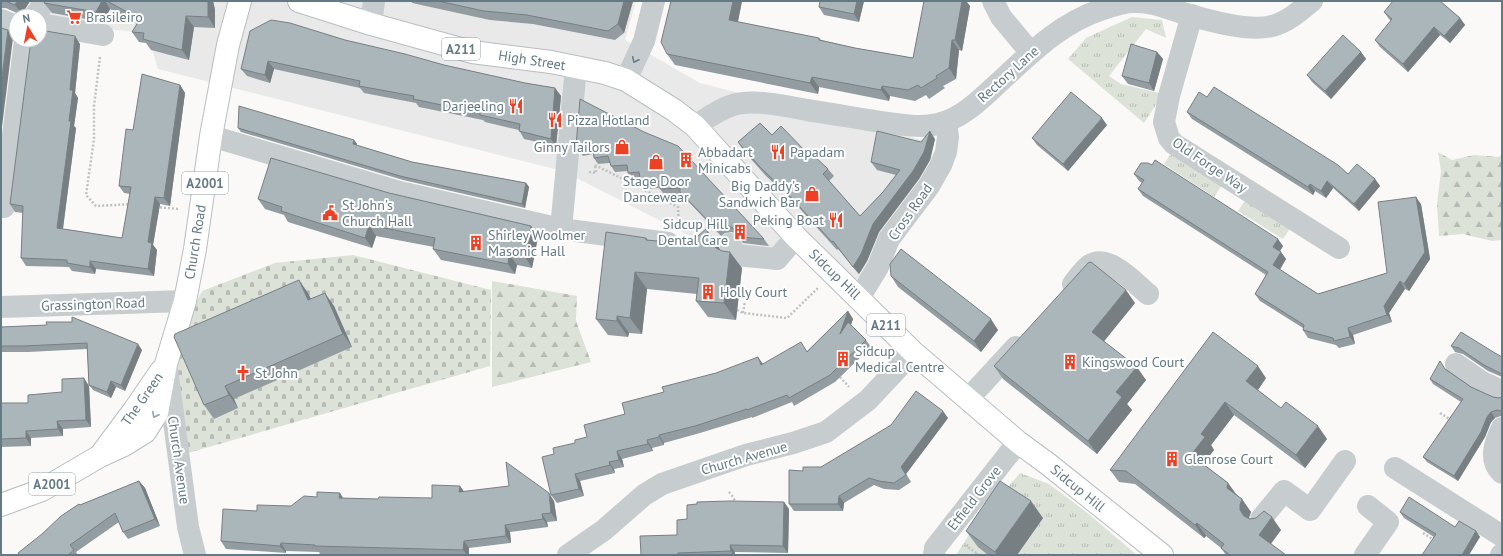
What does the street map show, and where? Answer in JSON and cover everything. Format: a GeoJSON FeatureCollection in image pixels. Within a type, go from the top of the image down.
{"type":"FeatureCollection","features":[{"type":"Feature","properties":{"kind":"main road","name":"Church Road"},"geometry":{"type":"LineString","coordinates":[[166,364],[185,301],[195,249],[211,136],[228,45],[240,1]]}},
{"type":"Feature","properties":{"kind":"main road","name":"High Street"},"geometry":{"type":"LineString","coordinates":[[300,1],[371,24],[472,52],[551,62],[605,73],[626,80]]}},
{"type":"Feature","properties":{"kind":"main road","name":"Sidcup Hill"},"geometry":{"type":"LineString","coordinates":[[626,80],[674,110],[695,126],[796,237],[913,352],[1018,442],[1048,464],[1162,555]]}},
{"type":"Feature","properties":{"kind":"main road","name":"The Green"},"geometry":{"type":"LineString","coordinates":[[1,505],[42,490],[100,456],[166,364]]}},
{"type":"Feature","properties":{"kind":"street"},"geometry":{"type":"LineString","coordinates":[[371,24],[374,1]]}},
{"type":"Feature","properties":{"kind":"street"},"geometry":{"type":"LineString","coordinates":[[626,80],[644,41],[654,1]]}},
{"type":"Feature","properties":{"kind":"street"},"geometry":{"type":"LineString","coordinates":[[993,1],[1001,17],[1031,54]]}},
{"type":"Feature","properties":{"kind":"street","name":"Rectory Lane"},"geometry":{"type":"LineString","coordinates":[[695,126],[731,105],[754,103],[782,105],[909,126],[936,125],[946,122],[980,100],[1062,28],[1079,18],[1113,6],[1132,2],[1144,2],[1242,27],[1256,28],[1272,26],[1294,16],[1312,1]]}},
{"type":"Feature","properties":{"kind":"street","name":"Old Forge Way"},"geometry":{"type":"LineString","coordinates":[[1192,15],[1165,115],[1164,122],[1168,138],[1174,144],[1339,248]]}},
{"type":"Feature","properties":{"kind":"street"},"geometry":{"type":"LineString","coordinates":[[48,25],[103,35]]}},
{"type":"Feature","properties":{"kind":"street"},"geometry":{"type":"LineString","coordinates":[[4,206],[24,48]]}},
{"type":"Feature","properties":{"kind":"street"},"geometry":{"type":"LineString","coordinates":[[562,228],[566,167],[576,67]]}},
{"type":"Feature","properties":{"kind":"street","name":"Cross Road"},"geometry":{"type":"LineString","coordinates":[[859,298],[878,267],[889,240],[941,166],[946,152],[948,137],[946,122]]}},
{"type":"Feature","properties":{"kind":"street"},"geometry":{"type":"LineString","coordinates":[[211,136],[400,192],[562,228],[668,243]]}},
{"type":"Feature","properties":{"kind":"street"},"geometry":{"type":"LineString","coordinates":[[730,244],[735,255],[777,259],[796,237]]}},
{"type":"Feature","properties":{"kind":"street"},"geometry":{"type":"LineString","coordinates":[[1058,300],[1090,265],[1100,262],[1112,265],[1148,294]]}},
{"type":"Feature","properties":{"kind":"street","name":"Grassington Road"},"geometry":{"type":"LineString","coordinates":[[1,307],[185,301]]}},
{"type":"Feature","properties":{"kind":"street"},"geometry":{"type":"LineString","coordinates":[[968,399],[1026,335]]}},
{"type":"Feature","properties":{"kind":"street","name":"Church Avenue"},"geometry":{"type":"LineString","coordinates":[[568,555],[604,530],[644,495],[662,484],[740,457],[793,443],[826,432],[868,400],[913,352]]}},
{"type":"Feature","properties":{"kind":"street","name":"Church Avenue"},"geometry":{"type":"LineString","coordinates":[[166,364],[188,527],[195,555]]}},
{"type":"Feature","properties":{"kind":"street"},"geometry":{"type":"LineString","coordinates":[[1456,364],[1482,382],[1502,391]]}},
{"type":"Feature","properties":{"kind":"street"},"geometry":{"type":"LineString","coordinates":[[1502,428],[1495,443],[1494,457],[1502,473]]}},
{"type":"Feature","properties":{"kind":"street","name":"Etfield Grove"},"geometry":{"type":"LineString","coordinates":[[934,555],[935,548],[1018,442]]}},
{"type":"Feature","properties":{"kind":"street"},"geometry":{"type":"LineString","coordinates":[[1260,520],[1284,491],[1310,510],[1345,461]]}},
{"type":"Feature","properties":{"kind":"street"},"geometry":{"type":"LineString","coordinates":[[1395,468],[1502,536]]}},
{"type":"Feature","properties":{"kind":"street"},"geometry":{"type":"LineString","coordinates":[[1365,555],[1388,522],[1368,506]]}},
{"type":"Feature","properties":{"kind":"path"},"geometry":{"type":"LineString","coordinates":[[103,35],[94,106],[94,139],[86,195],[96,206],[136,205]]}},
{"type":"Feature","properties":{"kind":"path"},"geometry":{"type":"LineString","coordinates":[[596,173],[595,164],[678,207],[679,214]]}},
{"type":"Feature","properties":{"kind":"path"},"geometry":{"type":"LineString","coordinates":[[151,206],[182,210]]}},
{"type":"Feature","properties":{"kind":"path"},"geometry":{"type":"LineString","coordinates":[[737,310],[743,313],[786,318],[834,273]]}},
{"type":"Feature","properties":{"kind":"path"},"geometry":{"type":"LineString","coordinates":[[743,313],[745,301]]}},
{"type":"Feature","properties":{"kind":"path"},"geometry":{"type":"LineString","coordinates":[[1440,414],[1453,421]]}},
{"type":"Feature","properties":{"kind":"path"},"geometry":{"type":"LineString","coordinates":[[729,492],[734,497],[737,506]]}},
{"type":"Feature","properties":{"kind":"path"},"geometry":{"type":"LineString","coordinates":[[1423,533],[1440,544]]}},
{"type":"Feature","properties":{"kind":"shaded area"},"geometry":{"type":"Polygon","coordinates":[[[1,1],[636,1],[625,40],[700,83],[923,140],[933,151],[930,173],[878,256],[856,280],[797,254],[735,259],[563,171],[158,69],[147,33],[86,27],[48,19],[48,8],[8,8],[8,10],[1,8],[1,1]]]}},
{"type":"Feature","properties":{"kind":"green space"},"geometry":{"type":"Polygon","coordinates":[[[1132,17],[1162,20],[1166,38],[1146,29],[1109,76],[1121,84],[1163,94],[1144,123],[1068,59],[1086,38],[1132,17]]]}},
{"type":"Feature","properties":{"kind":"green space"},"geometry":{"type":"Polygon","coordinates":[[[1172,152],[1222,185],[1214,197],[1164,164],[1172,152]]]}},
{"type":"Feature","properties":{"kind":"green space"},"geometry":{"type":"Polygon","coordinates":[[[1438,152],[1452,160],[1474,155],[1499,157],[1502,154],[1502,240],[1492,241],[1463,234],[1439,236],[1437,204],[1441,171],[1438,152]]]}},
{"type":"Feature","properties":{"kind":"green space"},"geometry":{"type":"Polygon","coordinates":[[[1246,199],[1291,227],[1283,239],[1238,211],[1246,199]]]}},
{"type":"Feature","properties":{"kind":"green space"},"geometry":{"type":"Polygon","coordinates":[[[353,255],[491,290],[490,366],[188,453],[172,361],[180,333],[202,291],[275,263],[353,255]]]}},
{"type":"Feature","properties":{"kind":"green space"},"geometry":{"type":"Polygon","coordinates":[[[492,281],[577,296],[576,321],[591,362],[492,387],[492,281]]]}},
{"type":"Feature","properties":{"kind":"green space"},"geometry":{"type":"Polygon","coordinates":[[[1020,473],[1049,484],[1085,511],[1137,555],[956,555],[978,521],[1020,473]]]}},
{"type":"Feature","properties":{"kind":"building"},"geometry":{"type":"Polygon","coordinates":[[[5,1],[17,1],[15,5],[5,1]]]}},
{"type":"Feature","properties":{"kind":"building"},"geometry":{"type":"Polygon","coordinates":[[[45,1],[102,1],[96,12],[44,3],[45,1]]]}},
{"type":"Feature","properties":{"kind":"building"},"geometry":{"type":"Polygon","coordinates":[[[107,1],[208,1],[208,17],[186,16],[182,50],[143,39],[144,33],[132,32],[140,19],[107,1]]]}},
{"type":"Feature","properties":{"kind":"building"},"geometry":{"type":"Polygon","coordinates":[[[438,1],[624,1],[618,24],[608,31],[527,15],[484,11],[438,1]]]}},
{"type":"Feature","properties":{"kind":"building"},"geometry":{"type":"Polygon","coordinates":[[[671,1],[733,1],[729,20],[819,38],[819,40],[855,48],[913,58],[924,1],[962,1],[955,40],[952,40],[949,68],[921,88],[918,85],[908,90],[882,86],[881,90],[812,77],[810,83],[667,54],[661,42],[671,1]]]}},
{"type":"Feature","properties":{"kind":"building"},"geometry":{"type":"Polygon","coordinates":[[[820,1],[857,1],[854,14],[819,7],[820,1]]]}},
{"type":"Feature","properties":{"kind":"building"},"geometry":{"type":"Polygon","coordinates":[[[1393,1],[1440,1],[1460,18],[1444,36],[1434,27],[1403,64],[1375,40],[1392,19],[1384,12],[1393,1]]]}},
{"type":"Feature","properties":{"kind":"building"},"geometry":{"type":"Polygon","coordinates":[[[271,20],[290,23],[345,40],[444,65],[555,88],[551,139],[519,131],[520,124],[480,115],[480,113],[413,99],[414,96],[359,86],[360,81],[268,61],[265,75],[241,69],[250,31],[271,20]]]}},
{"type":"Feature","properties":{"kind":"building"},"geometry":{"type":"Polygon","coordinates":[[[1,28],[8,30],[1,85],[1,28]]]}},
{"type":"Feature","properties":{"kind":"building"},"geometry":{"type":"Polygon","coordinates":[[[48,31],[75,36],[70,90],[73,90],[69,121],[71,121],[57,228],[122,238],[131,187],[119,186],[126,129],[133,130],[142,74],[180,85],[164,198],[155,197],[148,242],[152,243],[148,269],[90,261],[90,267],[67,263],[67,260],[21,258],[23,206],[10,204],[30,48],[48,48],[48,31]]]}},
{"type":"Feature","properties":{"kind":"building"},"geometry":{"type":"Polygon","coordinates":[[[1343,35],[1361,52],[1325,91],[1307,75],[1343,35]]]}},
{"type":"Feature","properties":{"kind":"building"},"geometry":{"type":"Polygon","coordinates":[[[1131,44],[1157,52],[1149,83],[1122,76],[1131,44]]]}},
{"type":"Feature","properties":{"kind":"building"},"geometry":{"type":"Polygon","coordinates":[[[1214,87],[1338,165],[1348,174],[1357,164],[1375,179],[1354,204],[1327,181],[1321,191],[1310,184],[1308,187],[1187,112],[1199,92],[1207,97],[1214,87]]]}},
{"type":"Feature","properties":{"kind":"building"},"geometry":{"type":"Polygon","coordinates":[[[1071,92],[1102,118],[1063,164],[1032,138],[1071,92]]]}},
{"type":"Feature","properties":{"kind":"building"},"geometry":{"type":"Polygon","coordinates":[[[580,99],[644,132],[678,146],[764,239],[739,237],[733,228],[727,225],[716,229],[680,192],[680,188],[660,189],[660,181],[641,183],[639,172],[628,173],[627,165],[611,166],[608,156],[594,158],[593,147],[578,149],[578,146],[576,146],[580,99]]]}},
{"type":"Feature","properties":{"kind":"building"},"geometry":{"type":"Polygon","coordinates":[[[239,106],[354,140],[353,144],[412,162],[526,183],[522,204],[400,176],[238,128],[239,106]]]}},
{"type":"Feature","properties":{"kind":"building"},"geometry":{"type":"Polygon","coordinates":[[[760,123],[772,135],[781,126],[809,155],[811,153],[828,169],[823,174],[860,216],[883,192],[900,170],[871,162],[877,131],[921,142],[930,131],[924,152],[913,171],[873,224],[861,254],[853,267],[833,241],[832,242],[787,193],[760,167],[738,142],[760,123]]]}},
{"type":"Feature","properties":{"kind":"building"},"geometry":{"type":"Polygon","coordinates":[[[271,158],[389,193],[531,226],[525,257],[509,254],[508,264],[433,249],[435,238],[369,225],[365,238],[281,211],[282,207],[258,199],[271,158]]]}},
{"type":"Feature","properties":{"kind":"building"},"geometry":{"type":"Polygon","coordinates":[[[1155,160],[1278,239],[1273,247],[1281,252],[1273,265],[1318,294],[1387,273],[1378,202],[1416,197],[1425,252],[1404,284],[1400,281],[1384,306],[1387,315],[1348,328],[1350,337],[1334,341],[1333,338],[1303,330],[1304,325],[1255,294],[1268,272],[1138,189],[1144,180],[1134,174],[1141,163],[1148,163],[1152,165],[1155,160]]]}},
{"type":"Feature","properties":{"kind":"building"},"geometry":{"type":"Polygon","coordinates":[[[706,229],[712,244],[716,248],[722,251],[730,252],[724,303],[696,301],[699,278],[635,272],[630,318],[617,316],[617,321],[596,319],[606,232],[646,238],[646,240],[689,244],[706,229]]]}},
{"type":"Feature","properties":{"kind":"building"},"geometry":{"type":"Polygon","coordinates":[[[901,249],[991,319],[974,341],[891,276],[890,264],[901,249]]]}},
{"type":"Feature","properties":{"kind":"building","name":"Kingswood Court"},"geometry":{"type":"Polygon","coordinates":[[[1091,262],[1126,290],[1092,332],[1137,367],[1116,392],[1122,397],[1088,441],[994,366],[1088,263],[1091,262]]]}},
{"type":"Feature","properties":{"kind":"building","name":"St John"},"geometry":{"type":"Polygon","coordinates":[[[299,280],[308,300],[325,293],[343,334],[225,386],[229,395],[204,405],[174,337],[175,334],[299,280]]]}},
{"type":"Feature","properties":{"kind":"building"},"geometry":{"type":"Polygon","coordinates":[[[848,311],[840,334],[848,322],[866,340],[830,375],[789,398],[787,395],[747,410],[659,435],[659,437],[647,440],[648,444],[617,451],[619,460],[609,462],[610,465],[575,474],[579,489],[551,495],[542,457],[554,454],[553,448],[575,443],[575,440],[587,437],[584,425],[625,414],[622,403],[664,392],[662,387],[716,373],[758,357],[761,365],[801,342],[807,352],[848,311]]]}},
{"type":"Feature","properties":{"kind":"building"},"geometry":{"type":"Polygon","coordinates":[[[72,317],[138,344],[121,385],[111,381],[107,392],[89,385],[87,343],[1,346],[1,327],[47,325],[46,322],[72,322],[72,317]]]}},
{"type":"Feature","properties":{"kind":"building","name":"Glenrose Court"},"geometry":{"type":"Polygon","coordinates":[[[1213,332],[1258,366],[1246,381],[1281,408],[1286,402],[1318,426],[1296,455],[1225,402],[1201,434],[1205,437],[1191,455],[1228,483],[1227,488],[1242,499],[1240,510],[1244,516],[1250,519],[1256,518],[1264,511],[1272,517],[1259,535],[1286,555],[1230,555],[1221,548],[1224,544],[1197,523],[1195,525],[1126,471],[1110,470],[1213,332]]]}},
{"type":"Feature","properties":{"kind":"building"},"geometry":{"type":"Polygon","coordinates":[[[1461,332],[1502,357],[1502,374],[1484,365],[1459,348],[1451,346],[1461,332]]]}},
{"type":"Feature","properties":{"kind":"building"},"geometry":{"type":"Polygon","coordinates":[[[1440,361],[1445,369],[1471,387],[1493,397],[1502,397],[1502,411],[1497,410],[1491,412],[1487,417],[1481,432],[1454,476],[1423,457],[1463,399],[1430,379],[1440,361]]]}},
{"type":"Feature","properties":{"kind":"building"},"geometry":{"type":"Polygon","coordinates":[[[84,378],[86,420],[57,421],[58,429],[26,431],[26,438],[1,439],[1,403],[28,403],[28,395],[62,392],[62,379],[84,378]]]}},
{"type":"Feature","properties":{"kind":"building"},"geometry":{"type":"Polygon","coordinates":[[[916,391],[943,411],[901,467],[906,475],[894,483],[869,478],[839,496],[838,504],[789,504],[789,470],[803,471],[803,467],[821,467],[891,425],[916,391]]]}},
{"type":"Feature","properties":{"kind":"building"},"geometry":{"type":"Polygon","coordinates":[[[506,462],[549,493],[551,513],[542,514],[543,519],[505,525],[506,536],[464,541],[463,550],[315,546],[281,543],[280,546],[221,541],[223,509],[257,511],[257,505],[291,506],[304,496],[317,497],[317,492],[340,493],[339,498],[432,498],[432,485],[460,486],[459,492],[509,486],[506,462]]]}},
{"type":"Feature","properties":{"kind":"building"},"geometry":{"type":"Polygon","coordinates":[[[139,481],[155,519],[123,532],[115,513],[70,545],[74,550],[68,555],[20,555],[18,553],[42,534],[61,516],[79,504],[80,505],[139,481]]]}},
{"type":"Feature","properties":{"kind":"building"},"geometry":{"type":"Polygon","coordinates":[[[1000,481],[1031,501],[995,552],[966,531],[1000,481]]]}},
{"type":"Feature","properties":{"kind":"building"},"geometry":{"type":"Polygon","coordinates":[[[1409,497],[1455,527],[1459,521],[1476,531],[1462,555],[1422,555],[1436,534],[1400,512],[1409,497]]]}},
{"type":"Feature","properties":{"kind":"building"},"geometry":{"type":"Polygon","coordinates":[[[697,502],[784,502],[783,546],[730,545],[731,551],[678,553],[678,555],[641,555],[640,536],[677,535],[677,520],[687,519],[687,505],[697,504],[697,502]]]}},
{"type":"Feature","properties":{"kind":"place","name":"Brasileiro"},"geometry":{"type":"Point","coordinates":[74,17]}},
{"type":"Feature","properties":{"kind":"place","name":"Darjeeling"},"geometry":{"type":"Point","coordinates":[516,106]}},
{"type":"Feature","properties":{"kind":"place","name":"Pizza Hotland"},"geometry":{"type":"Point","coordinates":[555,120]}},
{"type":"Feature","properties":{"kind":"place","name":"Ginny Tailors"},"geometry":{"type":"Point","coordinates":[622,147]}},
{"type":"Feature","properties":{"kind":"place","name":"Papadam"},"geometry":{"type":"Point","coordinates":[778,152]}},
{"type":"Feature","properties":{"kind":"place","name":"Abbadart Minicabs"},"geometry":{"type":"Point","coordinates":[686,160]}},
{"type":"Feature","properties":{"kind":"place","name":"Stage Door Dancewear"},"geometry":{"type":"Point","coordinates":[656,162]}},
{"type":"Feature","properties":{"kind":"place","name":"Big Daddy's Sandwich Bar"},"geometry":{"type":"Point","coordinates":[812,194]}},
{"type":"Feature","properties":{"kind":"place","name":"St John's Church Hall"},"geometry":{"type":"Point","coordinates":[330,213]}},
{"type":"Feature","properties":{"kind":"place","name":"Peking Boat"},"geometry":{"type":"Point","coordinates":[836,220]}},
{"type":"Feature","properties":{"kind":"place","name":"Sidcup Hill Dental Care"},"geometry":{"type":"Point","coordinates":[740,232]}},
{"type":"Feature","properties":{"kind":"place","name":"Shirley Woolmer Masonic Hall"},"geometry":{"type":"Point","coordinates":[476,243]}},
{"type":"Feature","properties":{"kind":"place","name":"Holly Court"},"geometry":{"type":"Point","coordinates":[708,292]}},
{"type":"Feature","properties":{"kind":"place","name":"Sidcup Medical Centre"},"geometry":{"type":"Point","coordinates":[843,359]}},
{"type":"Feature","properties":{"kind":"place","name":"Kingswood Court"},"geometry":{"type":"Point","coordinates":[1070,362]}},
{"type":"Feature","properties":{"kind":"place","name":"St John"},"geometry":{"type":"Point","coordinates":[243,373]}},
{"type":"Feature","properties":{"kind":"place","name":"Glenrose Court"},"geometry":{"type":"Point","coordinates":[1172,459]}}]}
